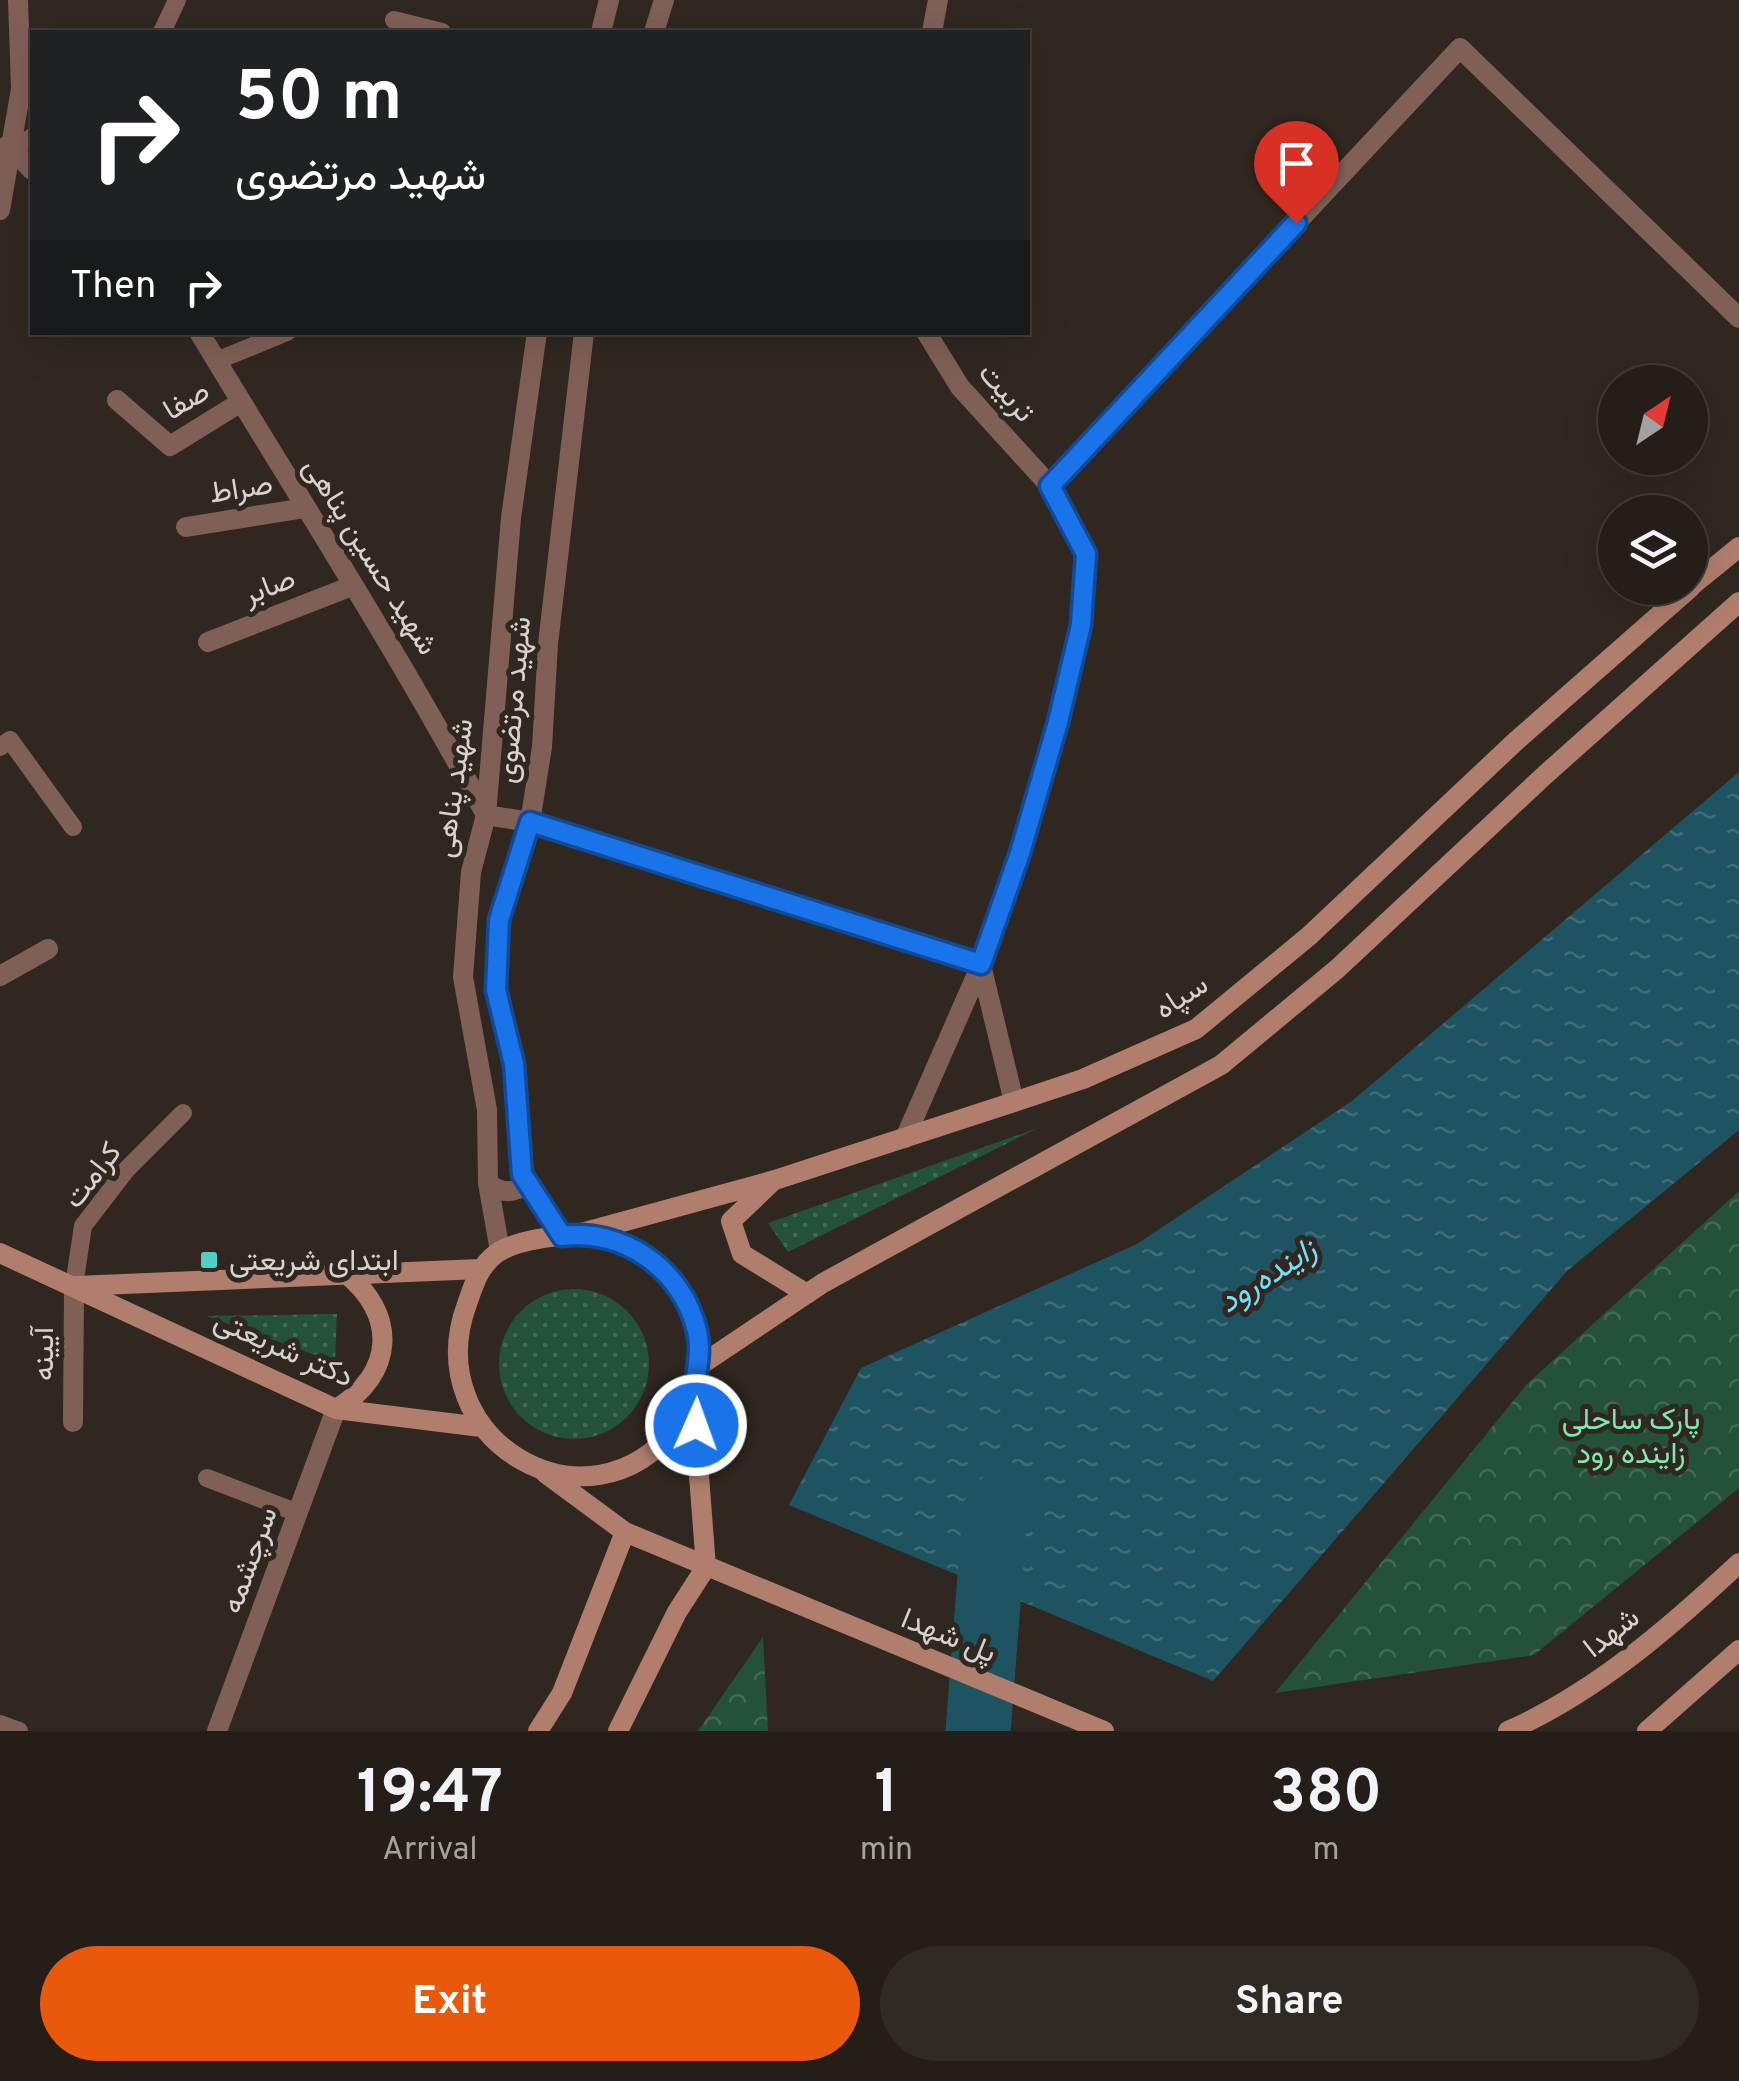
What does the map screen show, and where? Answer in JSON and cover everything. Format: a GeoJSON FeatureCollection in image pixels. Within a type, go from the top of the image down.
{"type":"FeatureCollection","features":[{"type":"Feature","properties":{"kind":"main road","name":"سپاه"},"geometry":{"type":"LineString","coordinates":[[1708,572],[1739,547]]}},
{"type":"Feature","properties":{"kind":"main road"},"geometry":{"type":"LineString","coordinates":[[699,1366],[807,1294],[1221,1065],[1337,969],[1546,774],[1739,602]]}},
{"type":"Feature","properties":{"kind":"main road","name":"سپاه"},"geometry":{"type":"LineString","coordinates":[[570,1235],[775,1180],[905,1138],[1082,1079],[1196,1030],[1308,936],[1670,605]]}},
{"type":"Feature","properties":{"kind":"main road"},"geometry":{"type":"LineString","coordinates":[[775,1180],[731,1221],[742,1254],[807,1294]]}},
{"type":"Feature","properties":{"kind":"main road"},"geometry":{"type":"LineString","coordinates":[[570,1235],[611,1238],[642,1252],[668,1274],[687,1301],[698,1333],[699,1366],[693,1396],[679,1424],[659,1446],[633,1464],[604,1474],[572,1476],[542,1471],[506,1453],[481,1427],[462,1389],[456,1350],[464,1311],[480,1269],[500,1251],[570,1235]]}},
{"type":"Feature","properties":{"kind":"main road","name":"دکتر شریعتی"},"geometry":{"type":"LineString","coordinates":[[0,1254],[336,1410],[481,1427]]}},
{"type":"Feature","properties":{"kind":"main road","name":"دکتر شریعتی"},"geometry":{"type":"LineString","coordinates":[[74,1286],[480,1269]]}},
{"type":"Feature","properties":{"kind":"main road"},"geometry":{"type":"LineString","coordinates":[[336,1410],[357,1397],[372,1378],[381,1356],[382,1331],[376,1308],[363,1287],[344,1272]]}},
{"type":"Feature","properties":{"kind":"main road"},"geometry":{"type":"LineString","coordinates":[[618,1731],[678,1612],[706,1567],[693,1396]]}},
{"type":"Feature","properties":{"kind":"main road","name":"پل شهدا"},"geometry":{"type":"LineString","coordinates":[[542,1471],[625,1532],[1104,1731]]}},
{"type":"Feature","properties":{"kind":"main road"},"geometry":{"type":"LineString","coordinates":[[538,1731],[562,1694],[625,1532]]}},
{"type":"Feature","properties":{"kind":"main road","name":"شهدا"},"geometry":{"type":"LineString","coordinates":[[1508,1731],[1582,1692],[1678,1619],[1739,1562]]}},
{"type":"Feature","properties":{"kind":"main road"},"geometry":{"type":"LineString","coordinates":[[1647,1731],[1739,1650]]}},
{"type":"Feature","properties":{"kind":"street"},"geometry":{"type":"LineString","coordinates":[[0,210],[6,143],[21,90],[18,0]]}},
{"type":"Feature","properties":{"kind":"street"},"geometry":{"type":"LineString","coordinates":[[602,30],[609,0]]}},
{"type":"Feature","properties":{"kind":"street"},"geometry":{"type":"LineString","coordinates":[[655,30],[664,0]]}},
{"type":"Feature","properties":{"kind":"street"},"geometry":{"type":"LineString","coordinates":[[932,30],[938,0]]}},
{"type":"Feature","properties":{"kind":"street"},"geometry":{"type":"LineString","coordinates":[[1050,486],[1460,48],[1739,318]]}},
{"type":"Feature","properties":{"kind":"street"},"geometry":{"type":"LineString","coordinates":[[6,143],[30,168]]}},
{"type":"Feature","properties":{"kind":"street","name":"شهید حسین پناهی"},"geometry":{"type":"LineString","coordinates":[[201,335],[414,682],[486,815]]}},
{"type":"Feature","properties":{"kind":"street","name":"شهید پناهی"},"geometry":{"type":"LineString","coordinates":[[500,1251],[488,1184],[486,1110],[463,977],[472,872],[486,815],[511,518],[536,335]]}},
{"type":"Feature","properties":{"kind":"street","name":"شهيد مرتضوی"},"geometry":{"type":"LineString","coordinates":[[570,1235],[522,1174],[514,1064],[496,990],[499,920],[530,822],[542,747],[548,644],[584,335]]}},
{"type":"Feature","properties":{"kind":"street","name":"تربیت"},"geometry":{"type":"LineString","coordinates":[[905,1138],[981,964],[1015,868],[1058,722],[1081,625],[1086,554],[1050,486],[960,387],[928,335]]}},
{"type":"Feature","properties":{"kind":"street","name":"صفا"},"geometry":{"type":"LineString","coordinates":[[117,400],[170,446],[241,402]]}},
{"type":"Feature","properties":{"kind":"street","name":"صراط"},"geometry":{"type":"LineString","coordinates":[[186,527],[305,508]]}},
{"type":"Feature","properties":{"kind":"street","name":"صابر"},"geometry":{"type":"LineString","coordinates":[[208,642],[352,586]]}},
{"type":"Feature","properties":{"kind":"street"},"geometry":{"type":"LineString","coordinates":[[486,815],[530,822]]}},
{"type":"Feature","properties":{"kind":"street"},"geometry":{"type":"LineString","coordinates":[[0,976],[48,949]]}},
{"type":"Feature","properties":{"kind":"street"},"geometry":{"type":"LineString","coordinates":[[981,964],[1014,1102]]}},
{"type":"Feature","properties":{"kind":"street"},"geometry":{"type":"LineString","coordinates":[[488,1184],[508,1192],[519,1190],[528,1182]]}},
{"type":"Feature","properties":{"kind":"street","name":"آیینه"},"geometry":{"type":"LineString","coordinates":[[72,1422],[74,1286]]}},
{"type":"Feature","properties":{"kind":"street","name":"سرچشمه"},"geometry":{"type":"LineString","coordinates":[[218,1731],[336,1410]]}},
{"type":"Feature","properties":{"kind":"lane"},"geometry":{"type":"LineString","coordinates":[[163,30],[177,0]]}},
{"type":"Feature","properties":{"kind":"lane"},"geometry":{"type":"LineString","coordinates":[[394,20],[434,30]]}},
{"type":"Feature","properties":{"kind":"lane"},"geometry":{"type":"LineString","coordinates":[[216,361],[281,335]]}},
{"type":"Feature","properties":{"kind":"lane"},"geometry":{"type":"LineString","coordinates":[[0,747],[10,740],[73,827]]}},
{"type":"Feature","properties":{"kind":"lane"},"geometry":{"type":"LineString","coordinates":[[530,822],[981,964]]}},
{"type":"Feature","properties":{"kind":"lane","name":"کرامت"},"geometry":{"type":"LineString","coordinates":[[74,1286],[84,1226],[126,1170],[183,1113]]}},
{"type":"Feature","properties":{"kind":"lane"},"geometry":{"type":"LineString","coordinates":[[207,1478],[298,1513]]}},
{"type":"Feature","properties":{"kind":"lane"},"geometry":{"type":"LineString","coordinates":[[0,1724],[19,1731]]}},
{"type":"Feature","properties":{"kind":"green space"},"geometry":{"type":"Polygon","coordinates":[[[1038,1128],[788,1252],[768,1223],[1038,1128]]]}},
{"type":"Feature","properties":{"kind":"green space","name":"پارک ساحلی زاینده رود"},"geometry":{"type":"Polygon","coordinates":[[[1739,1191],[1739,1488],[1534,1655],[1275,1693],[1527,1384],[1739,1191]]]}},
{"type":"Feature","properties":{"kind":"green space"},"geometry":{"type":"Polygon","coordinates":[[[574,1289],[603,1294],[627,1311],[644,1335],[649,1364],[644,1393],[627,1417],[603,1434],[574,1439],[545,1434],[521,1417],[504,1393],[499,1364],[504,1335],[521,1311],[545,1294],[574,1289]]]}},
{"type":"Feature","properties":{"kind":"green space"},"geometry":{"type":"Polygon","coordinates":[[[337,1314],[335,1362],[206,1316],[337,1314]]]}},
{"type":"Feature","properties":{"kind":"green space"},"geometry":{"type":"Polygon","coordinates":[[[763,1637],[768,1731],[698,1731],[763,1637]]]}},
{"type":"Feature","properties":{"kind":"water"},"geometry":{"type":"Polygon","coordinates":[[[1739,772],[1739,1130],[1567,1271],[1213,1681],[789,1505],[861,1368],[1137,1244],[1352,1101],[1739,772]]]}},
{"type":"Feature","properties":{"kind":"waterway","name":"زاینده‌رود"},"geometry":{"type":"LineString","coordinates":[[978,1731],[995,1512],[1003,1503]]}},
{"type":"Feature","properties":{"kind":"place","name":"ابتدای شریعتی"},"geometry":{"type":"Point","coordinates":[209,1260]}},
{"type":"Feature","properties":{"kind":"route"},"geometry":{"type":"LineString","coordinates":[[696,1425],[693,1396],[699,1366],[698,1333],[687,1301],[668,1274],[642,1252],[611,1238],[562,1236],[522,1174],[514,1064],[496,990],[499,920],[530,822],[981,964],[1020,853],[1081,625],[1086,554],[1050,486],[1296,223]]}}]}
